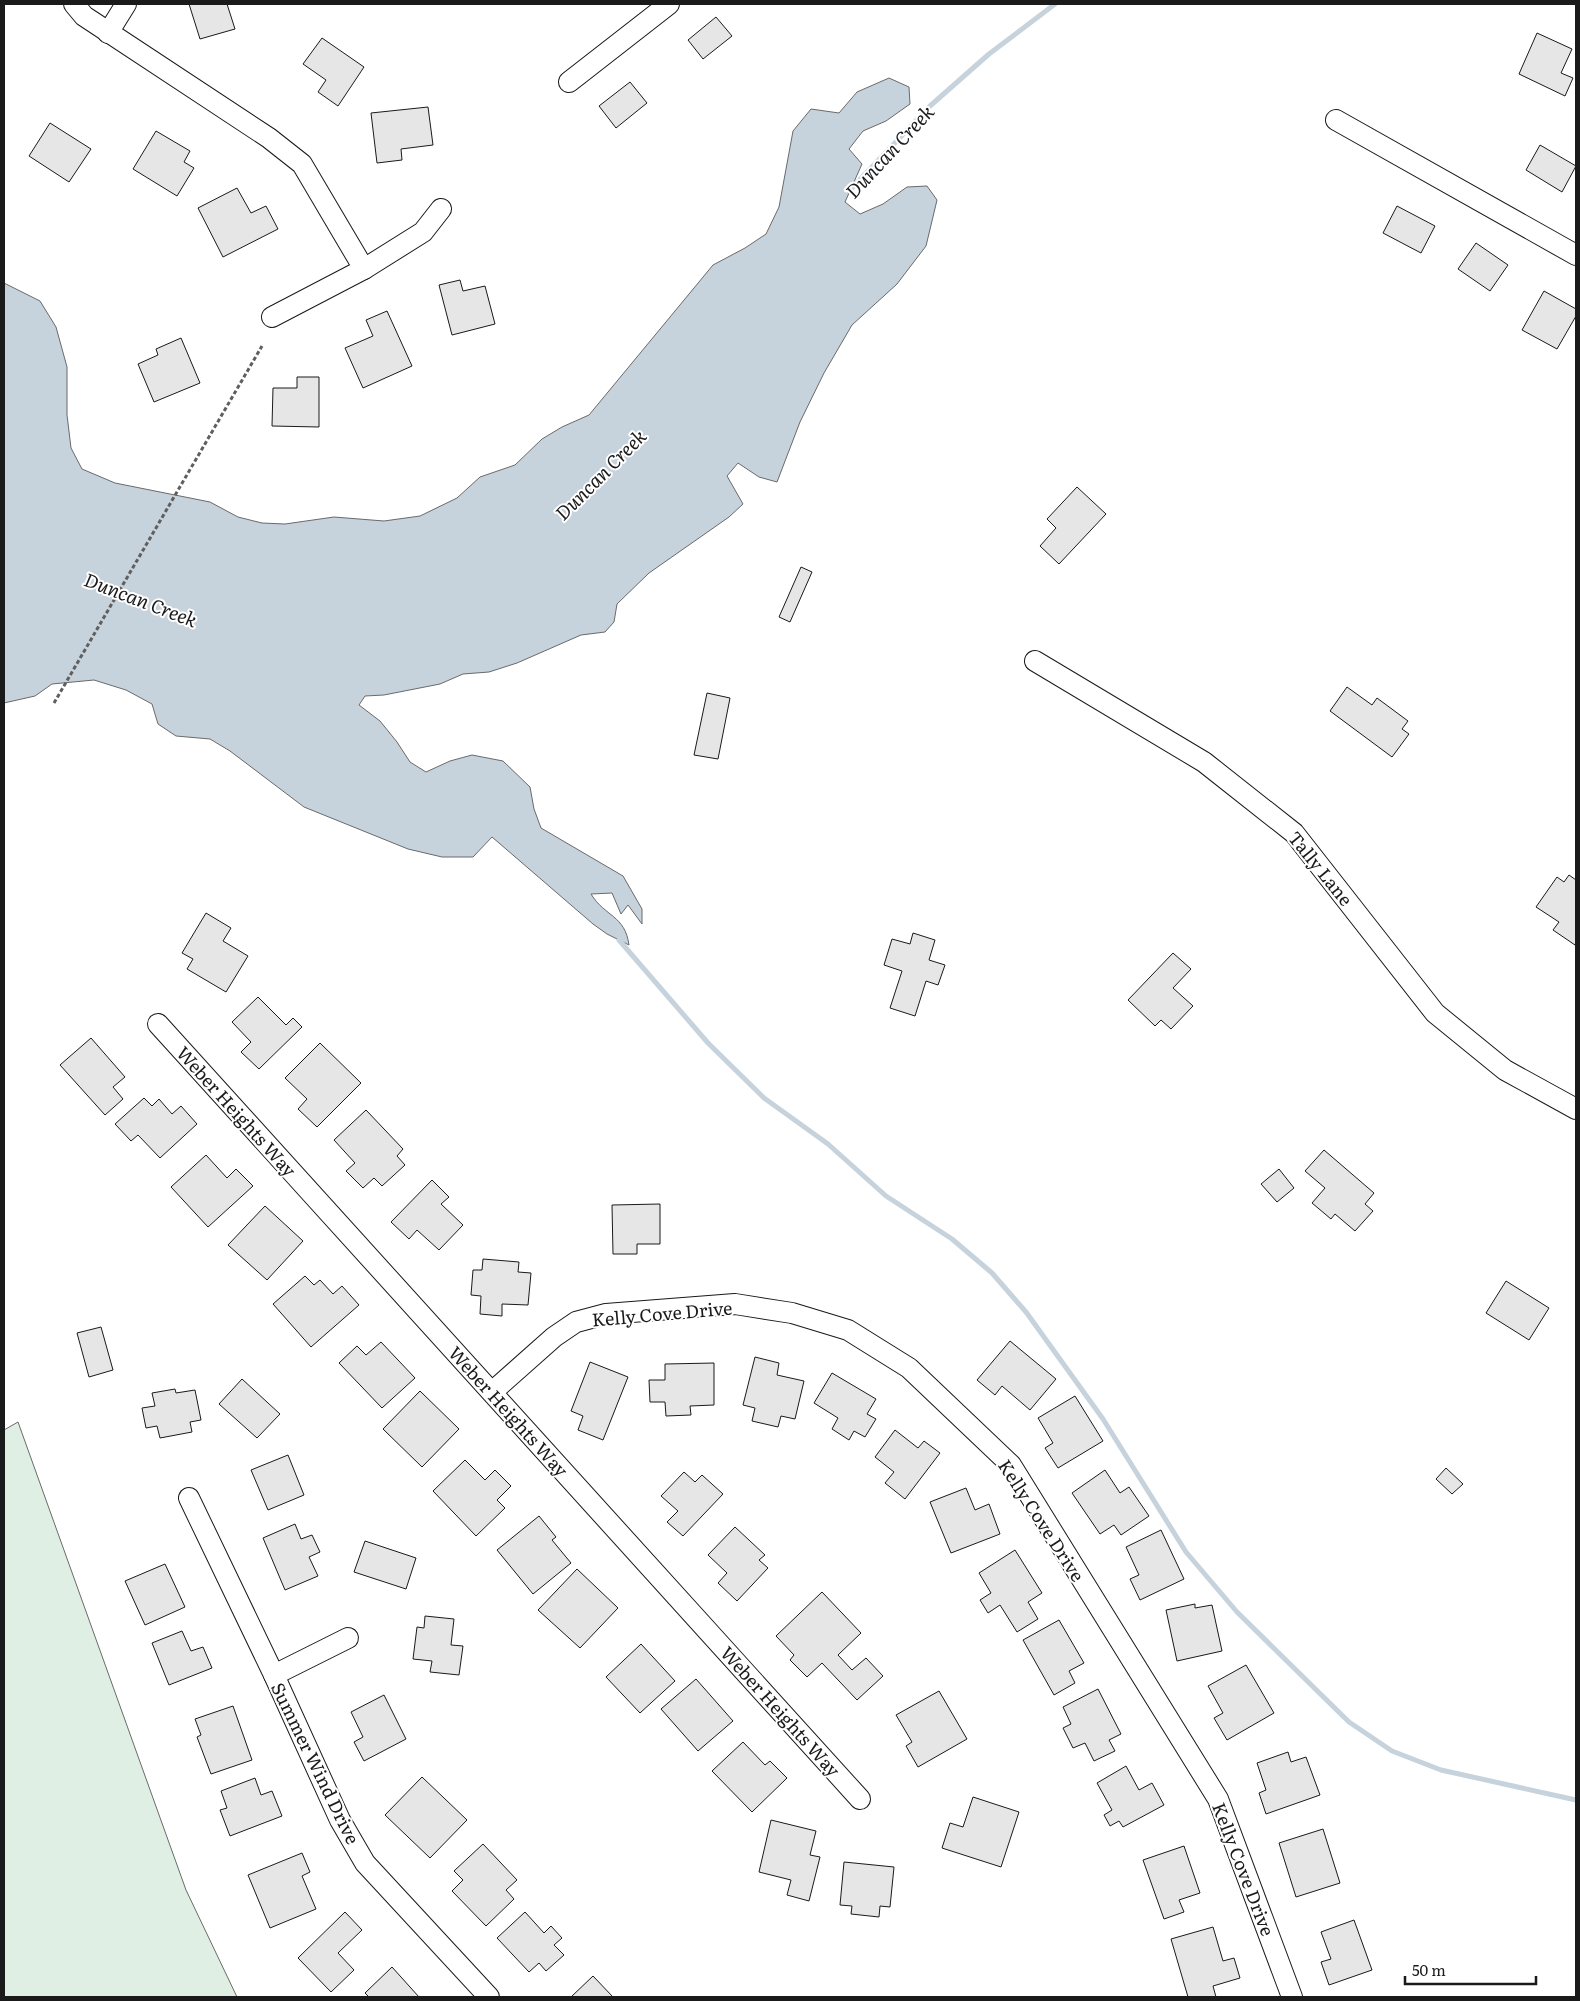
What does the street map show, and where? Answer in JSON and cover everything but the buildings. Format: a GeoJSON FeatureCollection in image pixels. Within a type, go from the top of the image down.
{"type":"FeatureCollection","features":[{"type":"Feature","properties":{"kind":"street"},"geometry":{"type":"LineString","coordinates":[[74,4],[84,16],[108,33],[269,138],[302,164],[364,270]]}},
{"type":"Feature","properties":{"kind":"street"},"geometry":{"type":"LineString","coordinates":[[108,33],[126,4]]}},
{"type":"Feature","properties":{"kind":"street"},"geometry":{"type":"LineString","coordinates":[[569,82],[669,4]]}},
{"type":"Feature","properties":{"kind":"street"},"geometry":{"type":"LineString","coordinates":[[1336,120],[1575,252]]}},
{"type":"Feature","properties":{"kind":"street"},"geometry":{"type":"LineString","coordinates":[[272,317],[364,270],[423,232],[442,210]]}},
{"type":"Feature","properties":{"kind":"street","name":"Tally Lane"},"geometry":{"type":"LineString","coordinates":[[1035,661],[1204,762],[1294,833],[1435,1013],[1505,1070],[1576,1108]]}},
{"type":"Feature","properties":{"kind":"street","name":"Weber Heights Way"},"geometry":{"type":"LineString","coordinates":[[158,1024],[860,1799]]}},
{"type":"Feature","properties":{"kind":"street","name":"Kelly Cove Drive"},"geometry":{"type":"LineString","coordinates":[[492,1392],[554,1337],[576,1322],[606,1314],[735,1304],[792,1313],[848,1330],[909,1368],[1011,1465],[1218,1799],[1292,1997]]}},
{"type":"Feature","properties":{"kind":"street","name":"Summer Wind Drive"},"geometry":{"type":"LineString","coordinates":[[189,1498],[340,1820],[365,1862],[489,1997]]}},
{"type":"Feature","properties":{"kind":"street"},"geometry":{"type":"LineString","coordinates":[[274,1676],[348,1638]]}},
{"type":"Feature","properties":{"kind":"path"},"geometry":{"type":"LineString","coordinates":[[54,703],[175,492],[262,346]]}},
{"type":"Feature","properties":{"kind":"green space"},"geometry":{"type":"Polygon","coordinates":[[[18,1422],[186,1890],[237,1997],[4,1997],[4,1430],[18,1422]]]}},
{"type":"Feature","properties":{"kind":"water"},"geometry":{"type":"Polygon","coordinates":[[[889,78],[909,87],[910,104],[886,121],[863,131],[849,149],[862,164],[845,202],[860,214],[883,204],[907,187],[927,186],[937,200],[926,246],[897,284],[852,325],[824,373],[800,422],[777,482],[759,477],[738,463],[727,476],[743,504],[729,517],[649,573],[617,604],[614,622],[605,632],[581,635],[517,663],[489,672],[463,674],[440,684],[384,695],[365,696],[359,705],[380,721],[410,762],[426,772],[450,761],[472,755],[503,761],[530,787],[534,809],[541,828],[623,876],[642,909],[642,924],[628,905],[621,914],[612,893],[591,894],[596,902],[619,922],[627,935],[629,945],[607,934],[593,924],[492,837],[473,857],[442,857],[408,849],[304,807],[230,751],[210,739],[176,736],[158,724],[152,704],[126,690],[94,680],[52,684],[35,696],[4,703],[4,283],[40,301],[56,327],[67,367],[67,415],[71,448],[82,469],[115,483],[210,502],[238,517],[262,523],[285,524],[334,517],[384,521],[420,516],[457,498],[480,477],[515,465],[542,439],[562,427],[589,415],[713,265],[766,234],[779,207],[793,131],[811,109],[839,113],[857,92],[889,78]]]}},
{"type":"Feature","properties":{"kind":"waterway","name":"Duncan Creek"},"geometry":{"type":"LineString","coordinates":[[850,190],[930,106],[989,54],[1055,4]]}},
{"type":"Feature","properties":{"kind":"waterway"},"geometry":{"type":"LineString","coordinates":[[619,940],[708,1043],[764,1098],[828,1144],[886,1196],[952,1239],[992,1273],[1026,1312],[1103,1419],[1186,1552],[1237,1612],[1349,1722],[1392,1751],[1441,1770],[1576,1800]]}}]}
